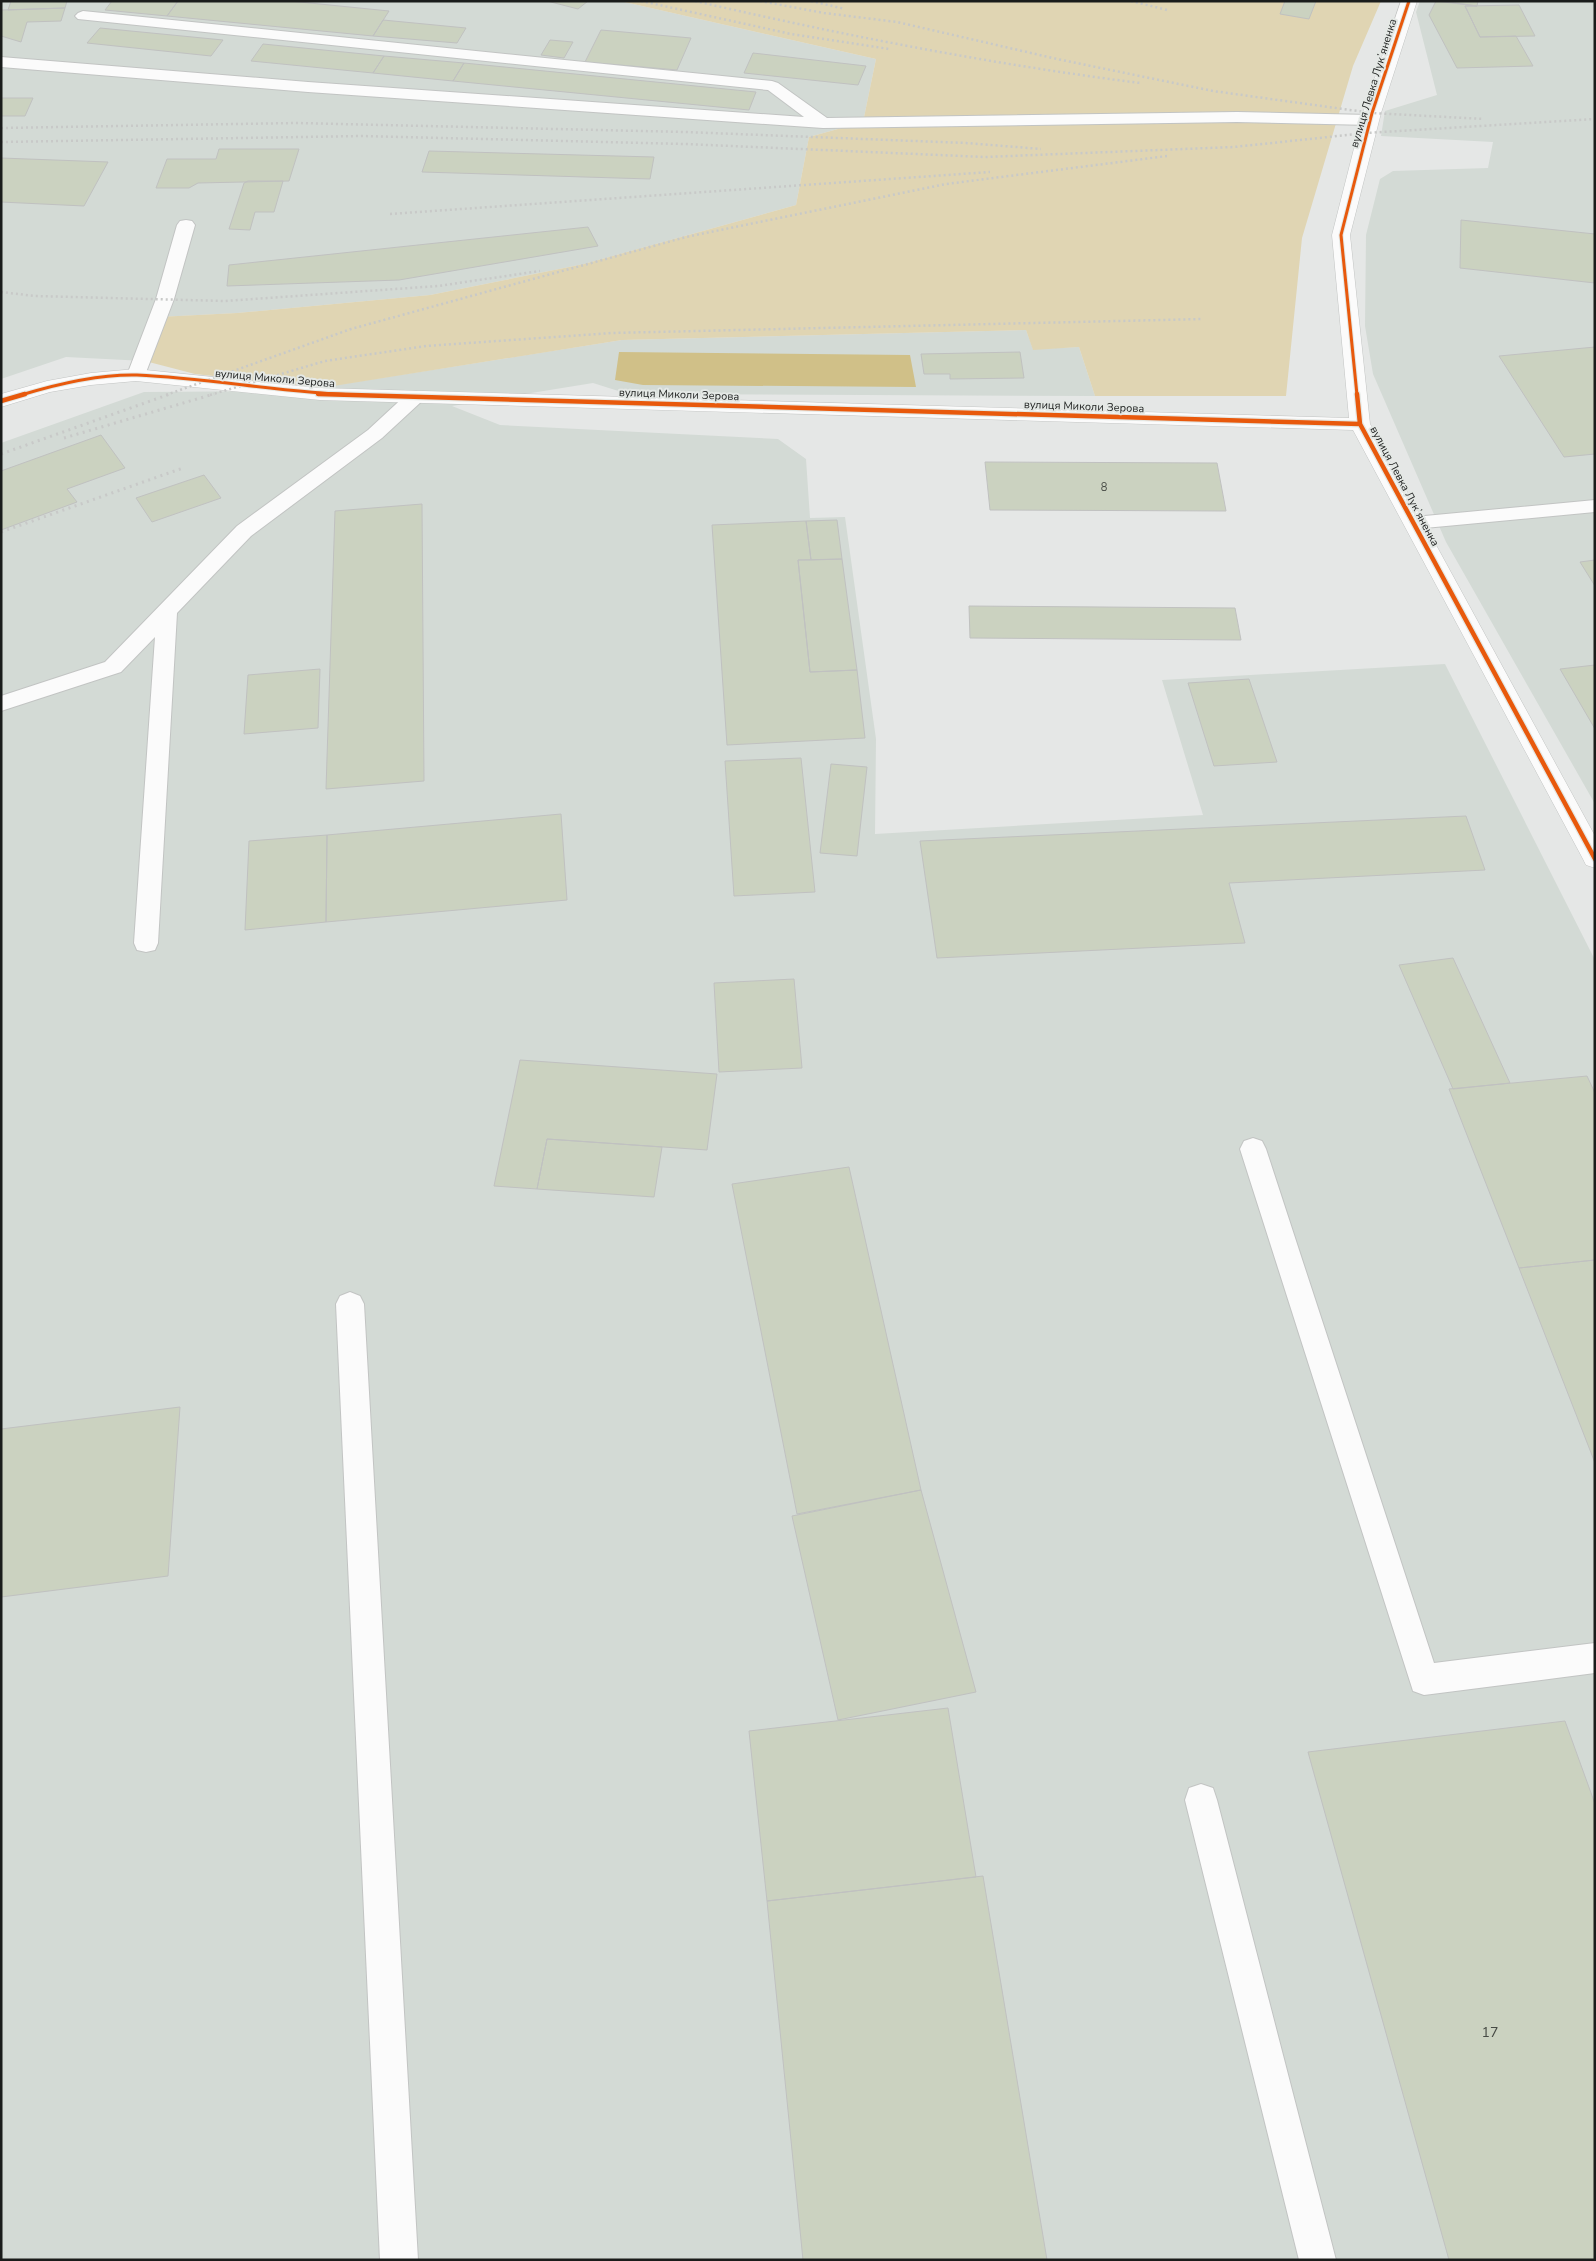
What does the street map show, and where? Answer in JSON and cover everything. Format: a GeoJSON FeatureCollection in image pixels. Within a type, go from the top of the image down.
{"type":"FeatureCollection","features":[{"type":"Feature","properties":{"kind":"street","name":"вулиця Левка Лукʼяненка"},"geometry":{"type":"LineString","coordinates":[[1409,1],[1370,120],[1341,236],[1360,424],[1595,859]]}},
{"type":"Feature","properties":{"kind":"street","name":"вулиця Миколи Зерова"},"geometry":{"type":"LineString","coordinates":[[1,401],[48,387],[91,379],[136,375],[320,394],[1360,424]]}},
{"type":"Feature","properties":{"kind":"lane"},"geometry":{"type":"LineString","coordinates":[[83,16],[772,86],[823,122]]}},
{"type":"Feature","properties":{"kind":"lane"},"geometry":{"type":"LineString","coordinates":[[1,62],[308,87],[823,122],[1237,118],[1370,120]]}},
{"type":"Feature","properties":{"kind":"lane"},"geometry":{"type":"LineString","coordinates":[[136,375],[165,299],[186,225]]}},
{"type":"Feature","properties":{"kind":"lane"},"geometry":{"type":"LineString","coordinates":[[1,704],[113,667],[244,531],[375,434],[415,397]]}},
{"type":"Feature","properties":{"kind":"lane"},"geometry":{"type":"LineString","coordinates":[[1414,524],[1595,506]]}},
{"type":"Feature","properties":{"kind":"lane"},"geometry":{"type":"LineString","coordinates":[[146,943],[167,610]]}},
{"type":"Feature","properties":{"kind":"lane"},"geometry":{"type":"LineString","coordinates":[[1253,1149],[1424,1680],[1595,1658]]}},
{"type":"Feature","properties":{"kind":"lane"},"geometry":{"type":"LineString","coordinates":[[350,1304],[399,2260]]}},
{"type":"Feature","properties":{"kind":"lane"},"geometry":{"type":"LineString","coordinates":[[1201,1800],[1318,2260]]}},
{"type":"Feature","properties":{"kind":"shaded area"},"geometry":{"type":"Polygon","coordinates":[[[1,1],[620,1],[876,59],[863,122],[809,137],[796,205],[584,264],[430,295],[237,313],[159,317],[145,361],[66,357],[1,379],[1,1]]]}},
{"type":"Feature","properties":{"kind":"shaded area"},"geometry":{"type":"Polygon","coordinates":[[[620,1],[1381,1],[1353,66],[1302,238],[1286,396],[1095,396],[1079,347],[1033,350],[1026,330],[622,340],[321,388],[195,374],[145,361],[158,317],[237,313],[430,295],[584,264],[796,205],[809,137],[863,122],[876,59],[620,1]]]}},
{"type":"Feature","properties":{"kind":"shaded area"},"geometry":{"type":"Polygon","coordinates":[[[1420,1],[1595,1],[1595,804],[1446,542],[1373,374],[1365,326],[1366,235],[1380,179],[1393,171],[1488,168],[1493,142],[1381,136],[1385,111],[1437,95],[1416,12],[1420,1]]]}},
{"type":"Feature","properties":{"kind":"shaded area"},"geometry":{"type":"Polygon","coordinates":[[[1026,330],[1033,349],[1079,347],[1095,396],[628,394],[593,383],[452,406],[500,425],[778,439],[806,459],[810,518],[845,517],[876,739],[875,834],[1203,815],[1162,680],[1445,664],[1595,960],[1595,2260],[1,2260],[1,443],[144,392],[298,391],[622,340],[1026,330]]]}},
{"type":"Feature","properties":{"kind":"shaded area"},"geometry":{"type":"Polygon","coordinates":[[[619,352],[910,355],[916,387],[643,385],[615,380],[619,352]]]}},
{"type":"Feature","properties":{"kind":"building"},"geometry":{"type":"Polygon","coordinates":[[[11,1],[67,1],[65,8],[8,10],[11,1]]]}},
{"type":"Feature","properties":{"kind":"building"},"geometry":{"type":"Polygon","coordinates":[[[112,1],[178,1],[167,16],[105,10],[112,1]]]}},
{"type":"Feature","properties":{"kind":"building"},"geometry":{"type":"Polygon","coordinates":[[[178,1],[290,1],[389,11],[373,36],[167,16],[178,1]]]}},
{"type":"Feature","properties":{"kind":"building"},"geometry":{"type":"Polygon","coordinates":[[[547,1],[588,1],[578,9],[547,1]]]}},
{"type":"Feature","properties":{"kind":"building"},"geometry":{"type":"Polygon","coordinates":[[[1285,1],[1316,1],[1309,19],[1280,14],[1285,1]]]}},
{"type":"Feature","properties":{"kind":"building"},"geometry":{"type":"Polygon","coordinates":[[[1436,1],[1477,6],[1465,6],[1480,37],[1516,36],[1533,66],[1457,68],[1429,15],[1436,1]]]}},
{"type":"Feature","properties":{"kind":"building"},"geometry":{"type":"Polygon","coordinates":[[[1442,1],[1478,1],[1477,6],[1442,1]]]}},
{"type":"Feature","properties":{"kind":"building"},"geometry":{"type":"Polygon","coordinates":[[[1519,5],[1535,36],[1480,37],[1465,6],[1519,5]]]}},
{"type":"Feature","properties":{"kind":"building"},"geometry":{"type":"Polygon","coordinates":[[[65,8],[61,21],[27,22],[21,42],[1,36],[1,10],[65,8]]]}},
{"type":"Feature","properties":{"kind":"building"},"geometry":{"type":"Polygon","coordinates":[[[383,20],[466,28],[457,43],[373,36],[383,20]]]}},
{"type":"Feature","properties":{"kind":"building"},"geometry":{"type":"Polygon","coordinates":[[[100,28],[223,40],[211,56],[87,43],[100,28]]]}},
{"type":"Feature","properties":{"kind":"building"},"geometry":{"type":"Polygon","coordinates":[[[601,30],[691,38],[677,70],[585,62],[601,30]]]}},
{"type":"Feature","properties":{"kind":"building"},"geometry":{"type":"Polygon","coordinates":[[[550,40],[573,42],[564,58],[541,55],[550,40]]]}},
{"type":"Feature","properties":{"kind":"building"},"geometry":{"type":"Polygon","coordinates":[[[263,44],[384,56],[373,73],[251,61],[263,44]]]}},
{"type":"Feature","properties":{"kind":"building"},"geometry":{"type":"Polygon","coordinates":[[[753,53],[866,66],[858,85],[744,73],[753,53]]]}},
{"type":"Feature","properties":{"kind":"building"},"geometry":{"type":"Polygon","coordinates":[[[384,56],[464,63],[453,81],[373,73],[384,56]]]}},
{"type":"Feature","properties":{"kind":"building"},"geometry":{"type":"Polygon","coordinates":[[[464,63],[756,92],[749,110],[453,81],[464,63]]]}},
{"type":"Feature","properties":{"kind":"building"},"geometry":{"type":"Polygon","coordinates":[[[1,98],[33,98],[25,116],[1,116],[1,98]]]}},
{"type":"Feature","properties":{"kind":"building"},"geometry":{"type":"Polygon","coordinates":[[[219,149],[299,149],[289,181],[198,183],[189,188],[156,188],[167,159],[216,159],[219,149]]]}},
{"type":"Feature","properties":{"kind":"building"},"geometry":{"type":"Polygon","coordinates":[[[429,151],[654,157],[650,179],[422,172],[429,151]]]}},
{"type":"Feature","properties":{"kind":"building"},"geometry":{"type":"Polygon","coordinates":[[[1,158],[108,162],[84,206],[1,202],[1,158]]]}},
{"type":"Feature","properties":{"kind":"building"},"geometry":{"type":"Polygon","coordinates":[[[248,181],[283,181],[274,212],[255,212],[250,230],[229,229],[244,183],[248,181]]]}},
{"type":"Feature","properties":{"kind":"building"},"geometry":{"type":"Polygon","coordinates":[[[1461,220],[1595,234],[1595,283],[1460,268],[1461,220]]]}},
{"type":"Feature","properties":{"kind":"building"},"geometry":{"type":"Polygon","coordinates":[[[588,227],[598,246],[399,280],[227,286],[229,265],[588,227]]]}},
{"type":"Feature","properties":{"kind":"building"},"geometry":{"type":"Polygon","coordinates":[[[1595,347],[1595,454],[1564,457],[1499,356],[1595,347]]]}},
{"type":"Feature","properties":{"kind":"building"},"geometry":{"type":"Polygon","coordinates":[[[1020,352],[1024,378],[950,379],[950,374],[924,374],[921,354],[1020,352]]]}},
{"type":"Feature","properties":{"kind":"building"},"geometry":{"type":"Polygon","coordinates":[[[101,435],[125,468],[67,489],[77,502],[1,530],[1,471],[101,435]]]}},
{"type":"Feature","properties":{"kind":"building"},"geometry":{"type":"Polygon","coordinates":[[[985,462],[1217,463],[1226,511],[990,510],[985,462]]]}},
{"type":"Feature","properties":{"kind":"building"},"geometry":{"type":"Polygon","coordinates":[[[204,475],[221,498],[152,522],[136,498],[204,475]]]}},
{"type":"Feature","properties":{"kind":"building"},"geometry":{"type":"Polygon","coordinates":[[[422,504],[424,781],[326,789],[335,511],[422,504]]]}},
{"type":"Feature","properties":{"kind":"building"},"geometry":{"type":"Polygon","coordinates":[[[837,520],[842,559],[811,560],[806,521],[837,520]]]}},
{"type":"Feature","properties":{"kind":"building"},"geometry":{"type":"Polygon","coordinates":[[[806,521],[811,560],[798,560],[810,672],[857,670],[865,738],[727,745],[712,525],[806,521]]]}},
{"type":"Feature","properties":{"kind":"building"},"geometry":{"type":"Polygon","coordinates":[[[842,559],[857,670],[810,672],[798,560],[842,559]]]}},
{"type":"Feature","properties":{"kind":"building"},"geometry":{"type":"Polygon","coordinates":[[[1595,560],[1595,586],[1580,562],[1595,560]]]}},
{"type":"Feature","properties":{"kind":"building"},"geometry":{"type":"Polygon","coordinates":[[[969,606],[1235,608],[1241,640],[970,638],[969,606]]]}},
{"type":"Feature","properties":{"kind":"building"},"geometry":{"type":"Polygon","coordinates":[[[1595,665],[1595,729],[1560,669],[1595,665]]]}},
{"type":"Feature","properties":{"kind":"building"},"geometry":{"type":"Polygon","coordinates":[[[320,669],[318,728],[244,734],[248,675],[320,669]]]}},
{"type":"Feature","properties":{"kind":"building"},"geometry":{"type":"Polygon","coordinates":[[[1249,679],[1277,762],[1214,766],[1188,683],[1249,679]]]}},
{"type":"Feature","properties":{"kind":"building"},"geometry":{"type":"Polygon","coordinates":[[[801,758],[815,892],[734,896],[725,761],[801,758]]]}},
{"type":"Feature","properties":{"kind":"building"},"geometry":{"type":"Polygon","coordinates":[[[831,764],[867,767],[857,856],[820,853],[831,764]]]}},
{"type":"Feature","properties":{"kind":"building"},"geometry":{"type":"Polygon","coordinates":[[[561,814],[567,900],[326,922],[327,835],[561,814]]]}},
{"type":"Feature","properties":{"kind":"building"},"geometry":{"type":"Polygon","coordinates":[[[1466,816],[1485,870],[1229,883],[1245,943],[937,958],[920,841],[1466,816]]]}},
{"type":"Feature","properties":{"kind":"building"},"geometry":{"type":"Polygon","coordinates":[[[327,835],[326,922],[245,930],[249,841],[327,835]]]}},
{"type":"Feature","properties":{"kind":"building"},"geometry":{"type":"Polygon","coordinates":[[[1453,958],[1510,1083],[1453,1089],[1399,965],[1453,958]]]}},
{"type":"Feature","properties":{"kind":"building"},"geometry":{"type":"Polygon","coordinates":[[[794,979],[802,1068],[719,1072],[714,983],[794,979]]]}},
{"type":"Feature","properties":{"kind":"building"},"geometry":{"type":"Polygon","coordinates":[[[520,1060],[717,1074],[707,1150],[547,1139],[537,1189],[494,1186],[520,1060]]]}},
{"type":"Feature","properties":{"kind":"building"},"geometry":{"type":"Polygon","coordinates":[[[1587,1076],[1595,1093],[1595,1260],[1519,1268],[1449,1089],[1587,1076]]]}},
{"type":"Feature","properties":{"kind":"building"},"geometry":{"type":"Polygon","coordinates":[[[547,1139],[662,1147],[654,1197],[537,1189],[547,1139]]]}},
{"type":"Feature","properties":{"kind":"building"},"geometry":{"type":"Polygon","coordinates":[[[849,1167],[921,1490],[797,1514],[732,1184],[849,1167]]]}},
{"type":"Feature","properties":{"kind":"building"},"geometry":{"type":"Polygon","coordinates":[[[1595,1260],[1595,1463],[1519,1268],[1595,1260]]]}},
{"type":"Feature","properties":{"kind":"building"},"geometry":{"type":"Polygon","coordinates":[[[180,1407],[168,1576],[1,1597],[1,1429],[180,1407]]]}},
{"type":"Feature","properties":{"kind":"building"},"geometry":{"type":"Polygon","coordinates":[[[921,1490],[976,1692],[838,1720],[792,1516],[921,1490]]]}},
{"type":"Feature","properties":{"kind":"building"},"geometry":{"type":"Polygon","coordinates":[[[948,1708],[976,1877],[767,1901],[749,1731],[948,1708]]]}},
{"type":"Feature","properties":{"kind":"building"},"geometry":{"type":"Polygon","coordinates":[[[1565,1721],[1595,1804],[1595,2260],[1449,2260],[1308,1752],[1565,1721]]]}},
{"type":"Feature","properties":{"kind":"building"},"geometry":{"type":"Polygon","coordinates":[[[983,1876],[1047,2260],[803,2260],[767,1901],[983,1876]]]}},
{"type":"Feature","properties":{"kind":"railway"},"geometry":{"type":"LineString","coordinates":[[641,1],[791,34],[889,49]]}},
{"type":"Feature","properties":{"kind":"railway"},"geometry":{"type":"LineString","coordinates":[[695,1],[916,48],[1140,83]]}},
{"type":"Feature","properties":{"kind":"railway"},"geometry":{"type":"LineString","coordinates":[[760,1],[824,13],[897,22],[1057,59],[1213,91],[1372,113],[1484,119]]}},
{"type":"Feature","properties":{"kind":"railway"},"geometry":{"type":"LineString","coordinates":[[811,1],[845,9]]}},
{"type":"Feature","properties":{"kind":"railway"},"geometry":{"type":"LineString","coordinates":[[1131,1],[1167,10]]}},
{"type":"Feature","properties":{"kind":"railway"},"geometry":{"type":"LineString","coordinates":[[1,142],[362,136],[685,144],[985,157],[1234,147],[1366,133],[1595,119]]}},
{"type":"Feature","properties":{"kind":"railway"},"geometry":{"type":"LineString","coordinates":[[1,128],[297,123],[685,132],[966,143],[1041,149]]}},
{"type":"Feature","properties":{"kind":"railway"},"geometry":{"type":"LineString","coordinates":[[166,395],[351,329],[686,237],[946,184],[1167,156]]}},
{"type":"Feature","properties":{"kind":"railway"},"geometry":{"type":"LineString","coordinates":[[390,214],[990,172]]}},
{"type":"Feature","properties":{"kind":"railway"},"geometry":{"type":"LineString","coordinates":[[1,292],[35,296],[225,301],[438,286],[540,271]]}},
{"type":"Feature","properties":{"kind":"railway"},"geometry":{"type":"LineString","coordinates":[[210,395],[325,361],[426,346],[612,333],[1203,319]]}},
{"type":"Feature","properties":{"kind":"railway"},"geometry":{"type":"LineString","coordinates":[[1,454],[170,394]]}},
{"type":"Feature","properties":{"kind":"railway"},"geometry":{"type":"LineString","coordinates":[[64,438],[214,394]]}},
{"type":"Feature","properties":{"kind":"railway"},"geometry":{"type":"LineString","coordinates":[[1,532],[183,468]]}},
{"type":"Feature","properties":{"kind":"cycle path"},"geometry":{"type":"LineString","coordinates":[[1409,1],[1372,113],[1341,235],[1360,424],[1595,859]]}},
{"type":"Feature","properties":{"kind":"cycle path"},"geometry":{"type":"LineString","coordinates":[[1,401],[47,387],[91,379],[136,375],[320,394],[1360,424]]}}]}
